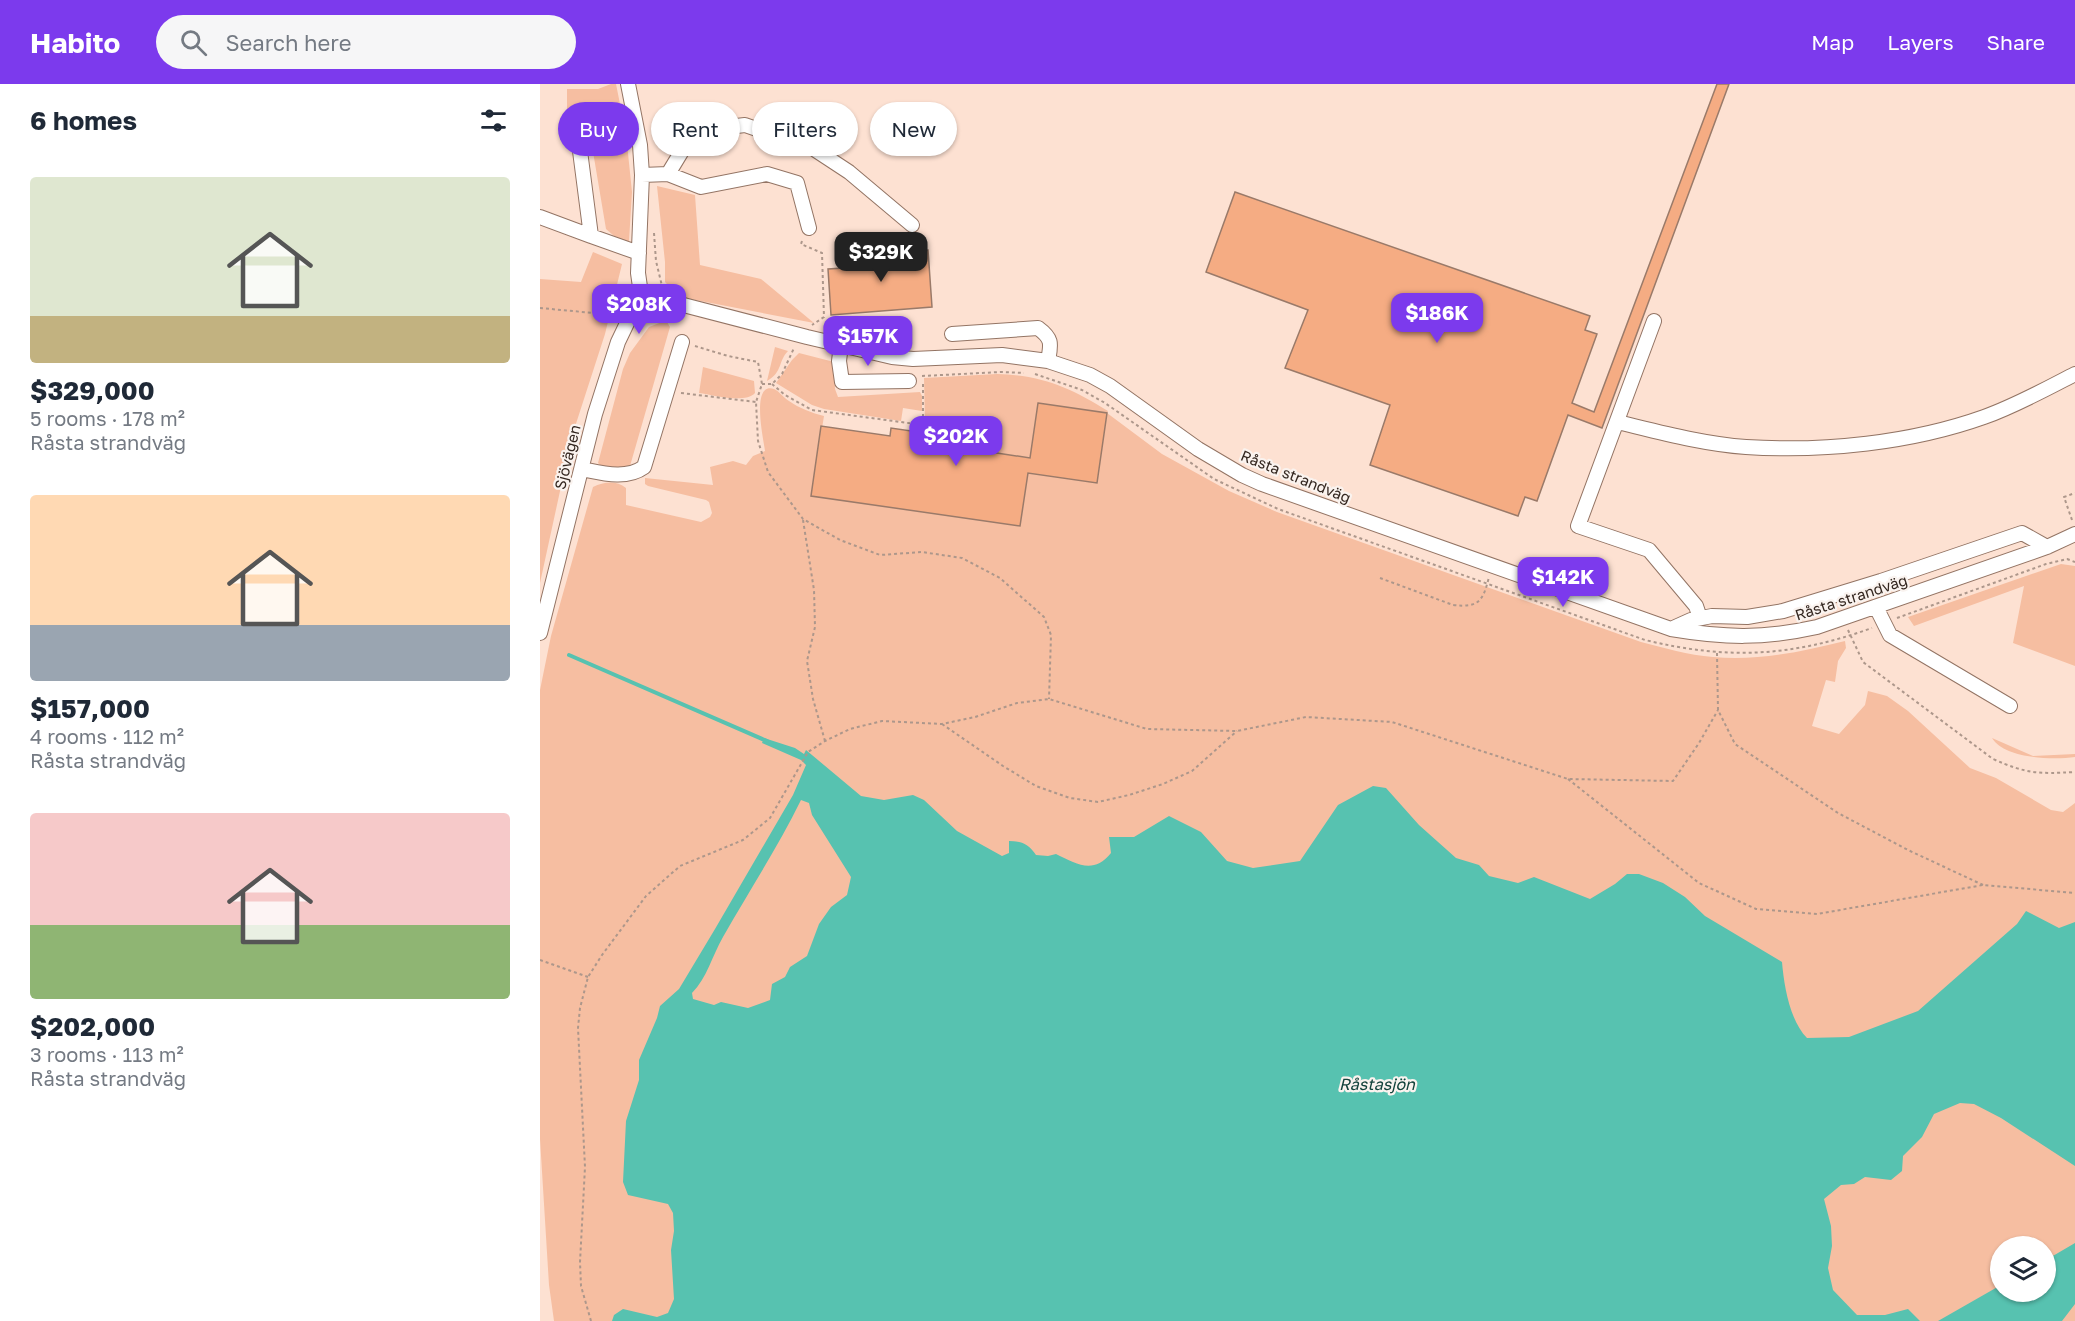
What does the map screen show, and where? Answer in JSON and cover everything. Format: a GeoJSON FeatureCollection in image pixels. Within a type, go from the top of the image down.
{"type":"FeatureCollection","features":[{"type":"Feature","properties":{"kind":"street"},"geometry":{"type":"LineString","coordinates":[[629,86],[640,145],[642,174],[638,273],[641,294]]}},
{"type":"Feature","properties":{"kind":"street"},"geometry":{"type":"LineString","coordinates":[[668,174],[694,131],[745,125],[814,149],[849,172],[912,225]]}},
{"type":"Feature","properties":{"kind":"street"},"geometry":{"type":"LineString","coordinates":[[581,156],[591,236]]}},
{"type":"Feature","properties":{"kind":"street"},"geometry":{"type":"LineString","coordinates":[[642,174],[668,174],[701,186],[766,174],[797,183],[809,228]]}},
{"type":"Feature","properties":{"kind":"street"},"geometry":{"type":"LineString","coordinates":[[540,217],[639,253]]}},
{"type":"Feature","properties":{"kind":"street","name":"Råsta strandväg"},"geometry":{"type":"LineString","coordinates":[[641,294],[892,357],[913,359],[1002,355],[1048,361],[1090,375],[1110,386],[1198,448],[1252,479],[1288,494],[1671,629],[1726,637],[1770,636],[1817,627],[1843,620],[2046,547],[2075,534]]}},
{"type":"Feature","properties":{"kind":"street","name":"Sjövägen"},"geometry":{"type":"LineString","coordinates":[[540,633],[595,414],[618,342],[641,294]]}},
{"type":"Feature","properties":{"kind":"street"},"geometry":{"type":"LineString","coordinates":[[1654,321],[1578,526],[1648,550],[1696,606],[1700,618]]}},
{"type":"Feature","properties":{"kind":"street"},"geometry":{"type":"LineString","coordinates":[[952,333],[1038,328],[1047,335],[1051,345],[1048,361]]}},
{"type":"Feature","properties":{"kind":"street"},"geometry":{"type":"LineString","coordinates":[[582,468],[621,475],[636,473],[644,467],[682,342]]}},
{"type":"Feature","properties":{"kind":"street"},"geometry":{"type":"LineString","coordinates":[[841,345],[839,362],[842,382],[913,378]]}},
{"type":"Feature","properties":{"kind":"street"},"geometry":{"type":"LineString","coordinates":[[1617,422],[1688,438],[1745,447],[1814,449],[1912,437],[1984,417],[2075,374]]}},
{"type":"Feature","properties":{"kind":"street"},"geometry":{"type":"LineString","coordinates":[[1671,629],[1690,620],[1712,616],[1747,617],[1784,611],[1881,581],[2022,532],[2046,547]]}},
{"type":"Feature","properties":{"kind":"street","name":"Råsta strandväg"},"geometry":{"type":"LineString","coordinates":[[2046,547],[2075,546]]}},
{"type":"Feature","properties":{"kind":"street"},"geometry":{"type":"LineString","coordinates":[[1876,608],[1890,635],[2010,706]]}},
{"type":"Feature","properties":{"kind":"path"},"geometry":{"type":"LineString","coordinates":[[801,244],[822,253],[824,317],[810,326]]}},
{"type":"Feature","properties":{"kind":"path"},"geometry":{"type":"LineString","coordinates":[[540,308],[616,315]]}},
{"type":"Feature","properties":{"kind":"path"},"geometry":{"type":"LineString","coordinates":[[637,322],[659,313],[660,320]]}},
{"type":"Feature","properties":{"kind":"path"},"geometry":{"type":"LineString","coordinates":[[682,342],[728,356],[758,362],[762,384],[756,402],[758,441],[768,472],[803,519],[840,540],[880,555],[922,552],[962,558],[1000,578],[1044,617],[1051,635],[1049,699]]}},
{"type":"Feature","properties":{"kind":"path"},"geometry":{"type":"LineString","coordinates":[[772,384],[782,374],[794,348],[803,350]]}},
{"type":"Feature","properties":{"kind":"path"},"geometry":{"type":"LineString","coordinates":[[913,378],[1001,372],[1031,373],[1057,380],[1105,403],[1215,479],[1278,509],[1645,640],[1681,649],[1717,653],[1777,652],[1804,648],[1850,635],[2046,564],[2067,559],[2075,562]]}},
{"type":"Feature","properties":{"kind":"path"},"geometry":{"type":"LineString","coordinates":[[762,384],[772,384],[785,395],[812,410],[923,425],[923,376]]}},
{"type":"Feature","properties":{"kind":"path"},"geometry":{"type":"LineString","coordinates":[[666,391],[756,402]]}},
{"type":"Feature","properties":{"kind":"path"},"geometry":{"type":"LineString","coordinates":[[2072,519],[2064,497],[2075,493]]}},
{"type":"Feature","properties":{"kind":"path"},"geometry":{"type":"LineString","coordinates":[[803,519],[814,599],[815,627],[807,661],[813,699],[825,741]]}},
{"type":"Feature","properties":{"kind":"path"},"geometry":{"type":"LineString","coordinates":[[1380,578],[1453,604],[1466,606],[1478,603],[1484,596],[1492,566]]}},
{"type":"Feature","properties":{"kind":"path"},"geometry":{"type":"LineString","coordinates":[[1843,620],[1863,662],[1993,759],[2016,769],[2037,774],[2075,772]]}},
{"type":"Feature","properties":{"kind":"path"},"geometry":{"type":"LineString","coordinates":[[1717,653],[1718,710],[1735,744],[1838,813],[1908,850],[1983,885]]}},
{"type":"Feature","properties":{"kind":"path"},"geometry":{"type":"LineString","coordinates":[[591,1321],[581,1286],[580,1262],[585,1167],[578,1028],[580,1008],[588,977],[646,896],[680,866],[743,840],[770,818],[808,752],[825,741],[850,729],[882,721],[942,724],[975,717],[1017,703],[1049,699],[1147,729],[1237,731],[1306,717],[1392,722],[1568,779],[1673,781],[1718,710]]}},
{"type":"Feature","properties":{"kind":"path"},"geometry":{"type":"LineString","coordinates":[[942,724],[1036,786],[1070,798],[1098,802],[1163,784],[1192,771],[1237,731]]}},
{"type":"Feature","properties":{"kind":"path"},"geometry":{"type":"LineString","coordinates":[[1568,779],[1699,883],[1756,909],[1817,914],[1983,885],[2075,893]]}},
{"type":"Feature","properties":{"kind":"path"},"geometry":{"type":"LineString","coordinates":[[540,960],[588,977]]}},
{"type":"Feature","properties":{"kind":"shaded area"},"geometry":{"type":"Polygon","coordinates":[[[616,84],[620,102],[567,102],[567,89],[598,89],[616,84]]]}},
{"type":"Feature","properties":{"kind":"shaded area"},"geometry":{"type":"Polygon","coordinates":[[[594,156],[628,156],[632,192],[629,241],[621,242],[606,229],[594,156]]]}},
{"type":"Feature","properties":{"kind":"shaded area"},"geometry":{"type":"Polygon","coordinates":[[[657,186],[695,195],[700,265],[761,279],[814,323],[680,297],[665,282],[657,186]]]}},
{"type":"Feature","properties":{"kind":"shaded area"},"geometry":{"type":"Polygon","coordinates":[[[593,252],[622,264],[605,334],[572,436],[540,583],[540,279],[581,282],[593,252]]]}},
{"type":"Feature","properties":{"kind":"shaded area"},"geometry":{"type":"Polygon","coordinates":[[[667,322],[670,327],[630,466],[617,469],[605,468],[598,463],[623,369],[630,353],[649,327],[667,322]]]}},
{"type":"Feature","properties":{"kind":"shaded area"},"geometry":{"type":"Polygon","coordinates":[[[775,347],[788,351],[776,374],[767,381],[775,347]]]}},
{"type":"Feature","properties":{"kind":"shaded area"},"geometry":{"type":"Polygon","coordinates":[[[799,353],[834,362],[835,389],[838,397],[920,392],[922,411],[903,408],[901,421],[824,409],[812,405],[776,383],[799,353]]]}},
{"type":"Feature","properties":{"kind":"shaded area"},"geometry":{"type":"Polygon","coordinates":[[[703,367],[754,381],[755,393],[744,398],[737,398],[699,393],[703,367]]]}},
{"type":"Feature","properties":{"kind":"shaded area"},"geometry":{"type":"Polygon","coordinates":[[[997,374],[1028,377],[1068,389],[1108,411],[1107,413],[1038,403],[1030,458],[958,447],[959,438],[935,434],[935,426],[925,424],[924,378],[997,374]]]}},
{"type":"Feature","properties":{"kind":"shaded area"},"geometry":{"type":"Polygon","coordinates":[[[767,389],[774,389],[797,406],[824,416],[811,496],[1020,526],[1028,473],[1097,483],[1107,413],[1162,454],[1229,491],[1277,512],[1641,642],[1694,655],[1746,658],[1779,655],[1845,641],[1846,648],[1838,661],[1835,682],[1826,680],[1812,726],[1839,734],[1865,705],[1868,691],[1887,696],[1908,711],[1970,768],[1996,778],[2051,810],[2063,812],[2075,803],[2075,1321],[554,1321],[549,1285],[540,1139],[540,690],[551,636],[593,487],[614,483],[626,488],[626,505],[701,522],[710,517],[712,513],[709,502],[706,500],[648,486],[645,484],[645,478],[713,485],[710,467],[733,461],[746,465],[753,456],[765,451],[760,403],[762,394],[767,389]]]}},
{"type":"Feature","properties":{"kind":"shaded area"},"geometry":{"type":"Polygon","coordinates":[[[2061,564],[2075,566],[2075,666],[2013,643],[2024,586],[1914,626],[1908,617],[2061,564]]]}},
{"type":"Feature","properties":{"kind":"shaded area"},"geometry":{"type":"Polygon","coordinates":[[[1992,738],[2033,756],[2075,754],[2075,757],[2042,758],[2018,754],[1998,745],[1992,738]]]}},
{"type":"Feature","properties":{"kind":"water","name":"Råstasjön"},"geometry":{"type":"Polygon","coordinates":[[[764,738],[795,748],[804,754],[806,750],[861,796],[884,800],[913,795],[924,800],[957,831],[1002,856],[1009,853],[1009,841],[1014,841],[1028,846],[1036,855],[1056,854],[1085,866],[1098,864],[1111,853],[1109,837],[1134,837],[1169,816],[1201,832],[1227,861],[1253,868],[1300,861],[1338,805],[1373,786],[1386,788],[1419,825],[1456,858],[1479,865],[1489,876],[1518,883],[1534,877],[1590,899],[1627,874],[1639,874],[1663,883],[1685,897],[1705,916],[1782,962],[1786,992],[1792,1013],[1807,1038],[1849,1037],[1918,1011],[2017,924],[2026,911],[2059,928],[2075,922],[2075,1166],[2001,1118],[1974,1104],[1960,1103],[1934,1114],[1922,1137],[1903,1156],[1902,1171],[1891,1180],[1865,1177],[1854,1184],[1841,1185],[1824,1199],[1831,1226],[1832,1246],[1828,1268],[1833,1290],[1857,1315],[1885,1315],[1908,1309],[1920,1321],[612,1321],[614,1315],[623,1309],[657,1317],[668,1313],[674,1299],[671,1250],[674,1231],[673,1213],[668,1204],[628,1195],[623,1182],[626,1121],[639,1080],[639,1060],[660,1006],[679,989],[793,795],[806,765],[801,760],[762,743],[764,738]],[[801,800],[723,937],[702,981],[692,993],[693,999],[714,1005],[721,1002],[748,1008],[770,1000],[772,984],[785,977],[790,967],[807,956],[819,924],[831,907],[847,895],[851,877],[812,815],[809,803],[801,800]]]}},
{"type":"Feature","properties":{"kind":"water"},"geometry":{"type":"Polygon","coordinates":[[[2075,1243],[2075,1304],[2062,1321],[1938,1321],[1990,1291],[1990,1302],[2056,1302],[2056,1254],[2075,1243]]]}},
{"type":"Feature","properties":{"kind":"building"},"geometry":{"type":"Polygon","coordinates":[[[1717,84],[1729,84],[1602,428],[1568,415],[1537,501],[1525,497],[1518,516],[1370,465],[1390,405],[1285,368],[1308,310],[1206,272],[1235,192],[1590,316],[1585,330],[1597,334],[1572,403],[1594,412],[1717,84]]]}},
{"type":"Feature","properties":{"kind":"building"},"geometry":{"type":"Polygon","coordinates":[[[928,250],[932,307],[831,315],[828,269],[843,268],[842,257],[928,250]]]}},
{"type":"Feature","properties":{"kind":"building"},"geometry":{"type":"Polygon","coordinates":[[[1038,403],[1107,413],[1097,483],[1028,473],[1020,526],[811,496],[821,426],[890,436],[891,428],[959,438],[958,447],[1030,458],[1038,403]]]}},
{"type":"Feature","properties":{"kind":"waterway"},"geometry":{"type":"LineString","coordinates":[[569,655],[767,741]]}}]}
